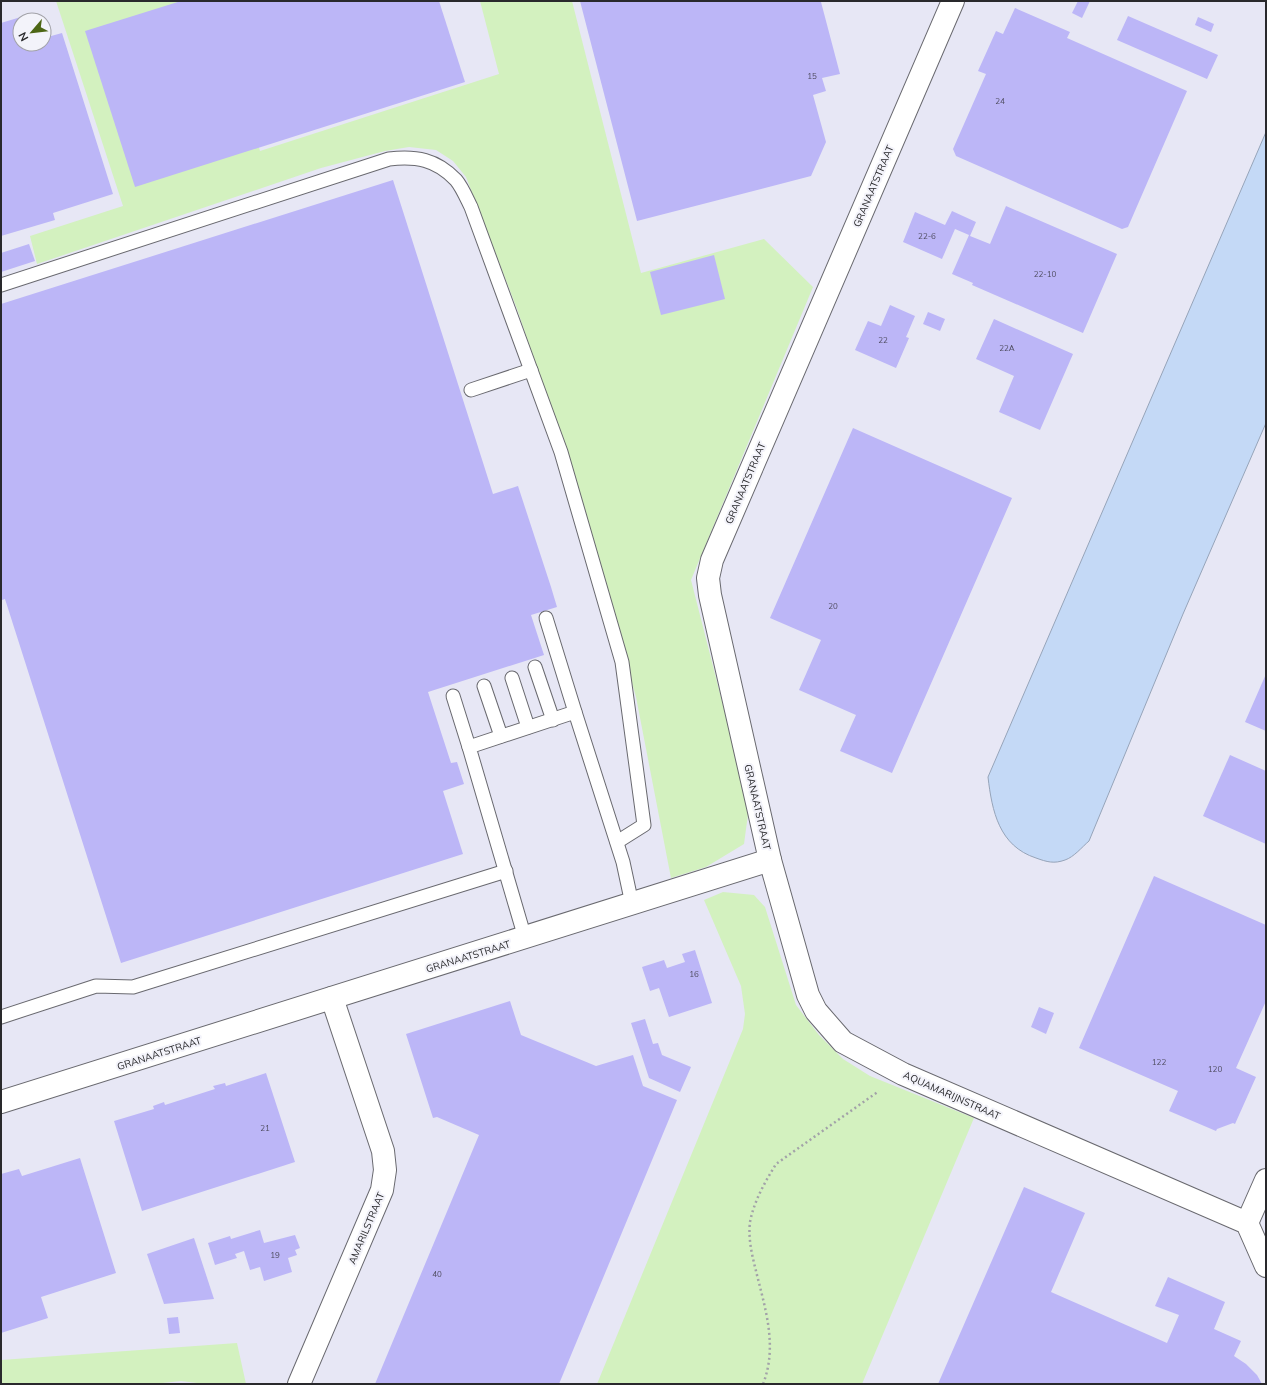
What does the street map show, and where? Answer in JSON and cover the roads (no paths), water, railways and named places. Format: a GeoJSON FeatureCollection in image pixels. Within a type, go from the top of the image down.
{"type":"FeatureCollection","features":[{"type":"Feature","properties":{"kind":"street","name":"GRANAATSTRAAT"},"geometry":{"type":"LineString","coordinates":[[1,1102],[770,860],[710,595],[708,578],[712,560],[953,1]]}},
{"type":"Feature","properties":{"kind":"street","name":"AQUAMARIJNSTRAAT"},"geometry":{"type":"LineString","coordinates":[[770,860],[808,995],[816,1011],[843,1042],[903,1074],[1247,1223]]}},
{"type":"Feature","properties":{"kind":"street","name":"AMARILSTRAAT"},"geometry":{"type":"LineString","coordinates":[[299,1384],[382,1190],[385,1170],[383,1151],[332,998]]}},
{"type":"Feature","properties":{"kind":"street"},"geometry":{"type":"LineString","coordinates":[[1266,1180],[1247,1223],[1266,1266]]}},
{"type":"Feature","properties":{"kind":"lane"},"geometry":{"type":"LineString","coordinates":[[1,286],[388,159],[406,157],[430,160],[456,180],[471,207],[561,452],[622,662],[644,825],[617,842]]}},
{"type":"Feature","properties":{"kind":"lane"},"geometry":{"type":"LineString","coordinates":[[471,390],[530,370]]}},
{"type":"Feature","properties":{"kind":"lane"},"geometry":{"type":"LineString","coordinates":[[546,618],[617,842],[632,904]]}},
{"type":"Feature","properties":{"kind":"lane"},"geometry":{"type":"LineString","coordinates":[[536,667],[553,720]]}},
{"type":"Feature","properties":{"kind":"lane"},"geometry":{"type":"LineString","coordinates":[[512,678],[528,727]]}},
{"type":"Feature","properties":{"kind":"lane"},"geometry":{"type":"LineString","coordinates":[[484,686],[501,736]]}},
{"type":"Feature","properties":{"kind":"lane"},"geometry":{"type":"LineString","coordinates":[[453,696],[525,938]]}},
{"type":"Feature","properties":{"kind":"lane"},"geometry":{"type":"LineString","coordinates":[[469,746],[575,712]]}},
{"type":"Feature","properties":{"kind":"lane"},"geometry":{"type":"LineString","coordinates":[[1,1017],[96,986],[133,987],[506,871]]}},
{"type":"Feature","properties":{"kind":"water"},"geometry":{"type":"Polygon","coordinates":[[[1266,132],[1266,423],[1183,614],[1089,841],[1068,859],[1057,862],[1044,861],[1023,852],[1013,845],[1006,836],[995,814],[988,777],[1266,132]]]}}]}
